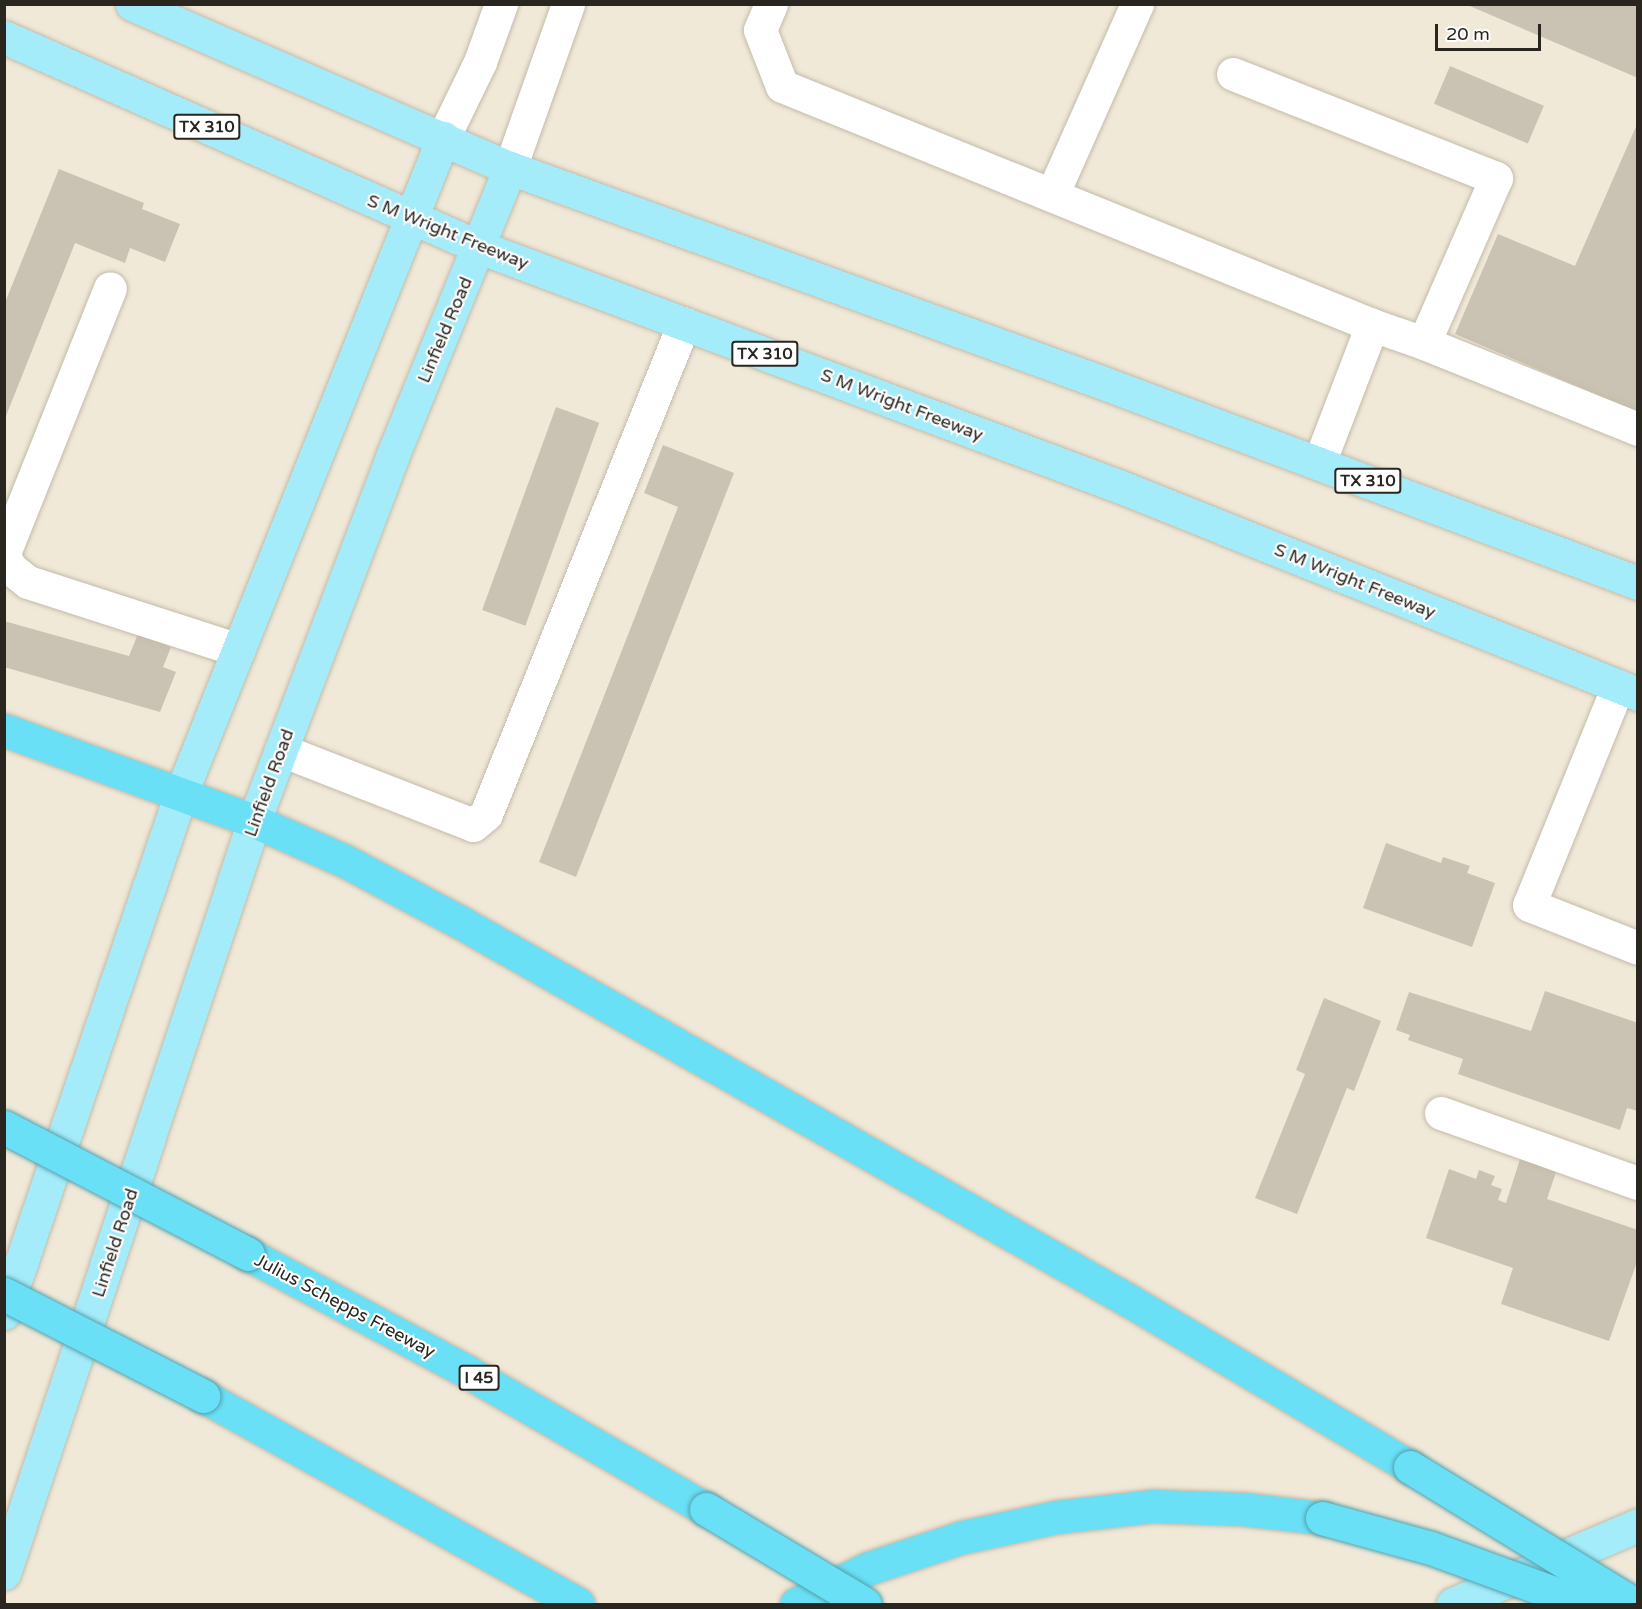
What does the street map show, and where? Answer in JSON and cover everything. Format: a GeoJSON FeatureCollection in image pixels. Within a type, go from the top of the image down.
{"type":"FeatureCollection","features":[{"type":"Feature","properties":{"kind":"highway"},"geometry":{"type":"LineString","coordinates":[[4,730],[180,796],[254,821],[345,861],[468,927],[1128,1300],[1410,1467],[1634,1605]]}},
{"type":"Feature","properties":{"kind":"highway","name":"Julius Schepps Freeway"},"geometry":{"type":"LineString","coordinates":[[4,1127],[466,1371],[706,1509],[865,1605]]}},
{"type":"Feature","properties":{"kind":"highway"},"geometry":{"type":"LineString","coordinates":[[4,1294],[202,1396],[578,1605]]}},
{"type":"Feature","properties":{"kind":"highway"},"geometry":{"type":"LineString","coordinates":[[796,1605],[870,1568],[963,1538],[1056,1517],[1153,1506],[1243,1509],[1322,1518],[1431,1548],[1584,1605]]}},
{"type":"Feature","properties":{"kind":"main road","name":"TX 310"},"geometry":{"type":"LineString","coordinates":[[132,4],[510,168],[1319,463],[1638,583]]}},
{"type":"Feature","properties":{"kind":"main road","name":"S M Wright Freeway"},"geometry":{"type":"LineString","coordinates":[[4,37],[479,247],[1120,488],[1628,690]]}},
{"type":"Feature","properties":{"kind":"main road"},"geometry":{"type":"LineString","coordinates":[[4,1313],[180,796],[443,138]]}},
{"type":"Feature","properties":{"kind":"main road","name":"Linfield Road"},"geometry":{"type":"LineString","coordinates":[[7,1563],[254,821],[392,457],[510,168]]}},
{"type":"Feature","properties":{"kind":"main road"},"geometry":{"type":"LineString","coordinates":[[1453,1605],[1638,1525]]}},
{"type":"Feature","properties":{"kind":"street"},"geometry":{"type":"LineString","coordinates":[[443,138],[480,62],[501,4]]}},
{"type":"Feature","properties":{"kind":"street","name":"Linfield Road"},"geometry":{"type":"LineString","coordinates":[[510,168],[568,4]]}},
{"type":"Feature","properties":{"kind":"street"},"geometry":{"type":"LineString","coordinates":[[771,4],[760,30],[782,86],[1372,325],[1638,429]]}},
{"type":"Feature","properties":{"kind":"street"},"geometry":{"type":"LineString","coordinates":[[1052,195],[1137,4]]}},
{"type":"Feature","properties":{"kind":"street"},"geometry":{"type":"LineString","coordinates":[[1233,74],[1496,178],[1424,344]]}},
{"type":"Feature","properties":{"kind":"street"},"geometry":{"type":"LineString","coordinates":[[110,288],[4,554],[10,567],[28,582],[238,650]]}},
{"type":"Feature","properties":{"kind":"street"},"geometry":{"type":"LineString","coordinates":[[281,750],[473,825],[486,814],[684,323]]}},
{"type":"Feature","properties":{"kind":"street"},"geometry":{"type":"LineString","coordinates":[[1319,463],[1372,325]]}},
{"type":"Feature","properties":{"kind":"street"},"geometry":{"type":"LineString","coordinates":[[1628,690],[1529,905],[1638,948]]}},
{"type":"Feature","properties":{"kind":"street"},"geometry":{"type":"LineString","coordinates":[[1441,1113],[1638,1183]]}},
{"type":"Feature","properties":{"kind":"building"},"geometry":{"type":"Polygon","coordinates":[[[1465,4],[1638,4],[1638,78],[1465,4]]]}},
{"type":"Feature","properties":{"kind":"building"},"geometry":{"type":"Polygon","coordinates":[[[1450,66],[1544,106],[1528,144],[1434,104],[1450,66]]]}},
{"type":"Feature","properties":{"kind":"building"},"geometry":{"type":"Polygon","coordinates":[[[1638,122],[1638,412],[1455,334],[1498,234],[1575,266],[1638,122]]]}},
{"type":"Feature","properties":{"kind":"building"},"geometry":{"type":"Polygon","coordinates":[[[59,169],[144,203],[142,209],[180,224],[165,262],[130,248],[125,263],[75,243],[4,421],[4,305],[59,169]]]}},
{"type":"Feature","properties":{"kind":"building"},"geometry":{"type":"Polygon","coordinates":[[[556,407],[599,423],[525,626],[482,610],[556,407]]]}},
{"type":"Feature","properties":{"kind":"building"},"geometry":{"type":"Polygon","coordinates":[[[663,445],[734,473],[576,877],[539,862],[678,507],[644,493],[663,445]]]}},
{"type":"Feature","properties":{"kind":"building"},"geometry":{"type":"Polygon","coordinates":[[[4,621],[129,656],[138,634],[171,647],[163,667],[176,672],[160,712],[4,667],[4,621]]]}},
{"type":"Feature","properties":{"kind":"building"},"geometry":{"type":"Polygon","coordinates":[[[1386,843],[1441,863],[1443,857],[1470,866],[1467,873],[1495,883],[1472,947],[1363,908],[1386,843]]]}},
{"type":"Feature","properties":{"kind":"building"},"geometry":{"type":"Polygon","coordinates":[[[1545,991],[1638,1023],[1638,1111],[1627,1108],[1620,1130],[1458,1074],[1463,1059],[1408,1040],[1410,1035],[1396,1030],[1409,992],[1531,1031],[1545,991]]]}},
{"type":"Feature","properties":{"kind":"building"},"geometry":{"type":"Polygon","coordinates":[[[1324,998],[1381,1021],[1354,1091],[1347,1088],[1297,1214],[1255,1198],[1305,1074],[1296,1070],[1324,998]]]}},
{"type":"Feature","properties":{"kind":"building"},"geometry":{"type":"Polygon","coordinates":[[[1521,1156],[1557,1169],[1547,1199],[1638,1230],[1638,1259],[1609,1341],[1501,1304],[1513,1268],[1426,1238],[1449,1169],[1476,1179],[1479,1170],[1495,1176],[1491,1185],[1502,1189],[1498,1200],[1506,1203],[1521,1156]]]}}]}
